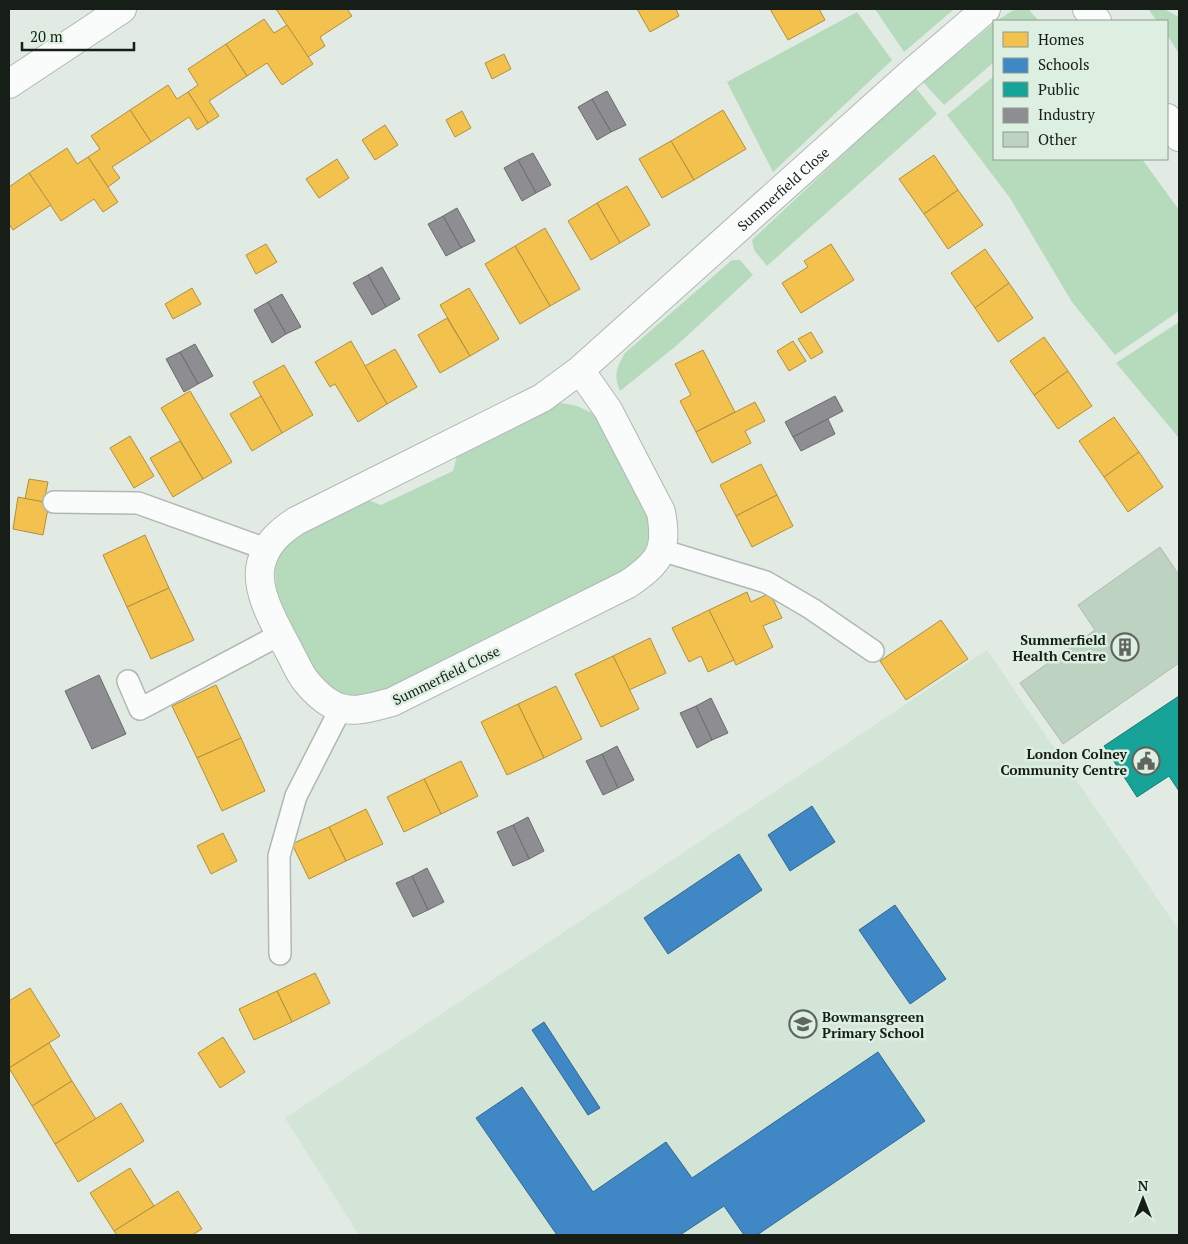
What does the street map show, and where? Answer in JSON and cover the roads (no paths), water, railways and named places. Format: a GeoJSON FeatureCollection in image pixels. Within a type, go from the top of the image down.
{"type":"FeatureCollection","features":[{"type":"Feature","properties":{"kind":"street"},"geometry":{"type":"LineString","coordinates":[[9,84],[122,9]]}},
{"type":"Feature","properties":{"kind":"street","name":"Summerfield Close"},"geometry":{"type":"LineString","coordinates":[[580,370],[608,410],[661,512],[664,529],[658,560],[646,572],[628,584],[400,698],[365,710],[349,710],[333,705],[319,695],[303,678],[268,610],[261,585],[260,565],[266,549],[280,531],[296,521],[542,398],[580,370],[909,75],[986,9]]}},
{"type":"Feature","properties":{"kind":"street"},"geometry":{"type":"LineString","coordinates":[[1087,9],[1096,20]]}},
{"type":"Feature","properties":{"kind":"street"},"geometry":{"type":"LineString","coordinates":[[1168,120],[1179,136]]}},
{"type":"Feature","properties":{"kind":"lane"},"geometry":{"type":"LineString","coordinates":[[54,502],[138,503],[266,549]]}},
{"type":"Feature","properties":{"kind":"lane"},"geometry":{"type":"LineString","coordinates":[[661,550],[766,582],[812,609],[873,651]]}},
{"type":"Feature","properties":{"kind":"lane"},"geometry":{"type":"LineString","coordinates":[[128,681],[140,709],[281,634]]}},
{"type":"Feature","properties":{"kind":"lane"},"geometry":{"type":"LineString","coordinates":[[280,954],[279,856],[296,796],[341,708]]}},
{"type":"Feature","properties":{"kind":"place","name":"Summerfield Health Centre"},"geometry":{"type":"Point","coordinates":[1125,647]}},
{"type":"Feature","properties":{"kind":"place","name":"London Colney Community Centre"},"geometry":{"type":"Point","coordinates":[1146,761]}},
{"type":"Feature","properties":{"kind":"place","name":"Bowmansgreen Primary School"},"geometry":{"type":"Point","coordinates":[803,1024]}}]}
